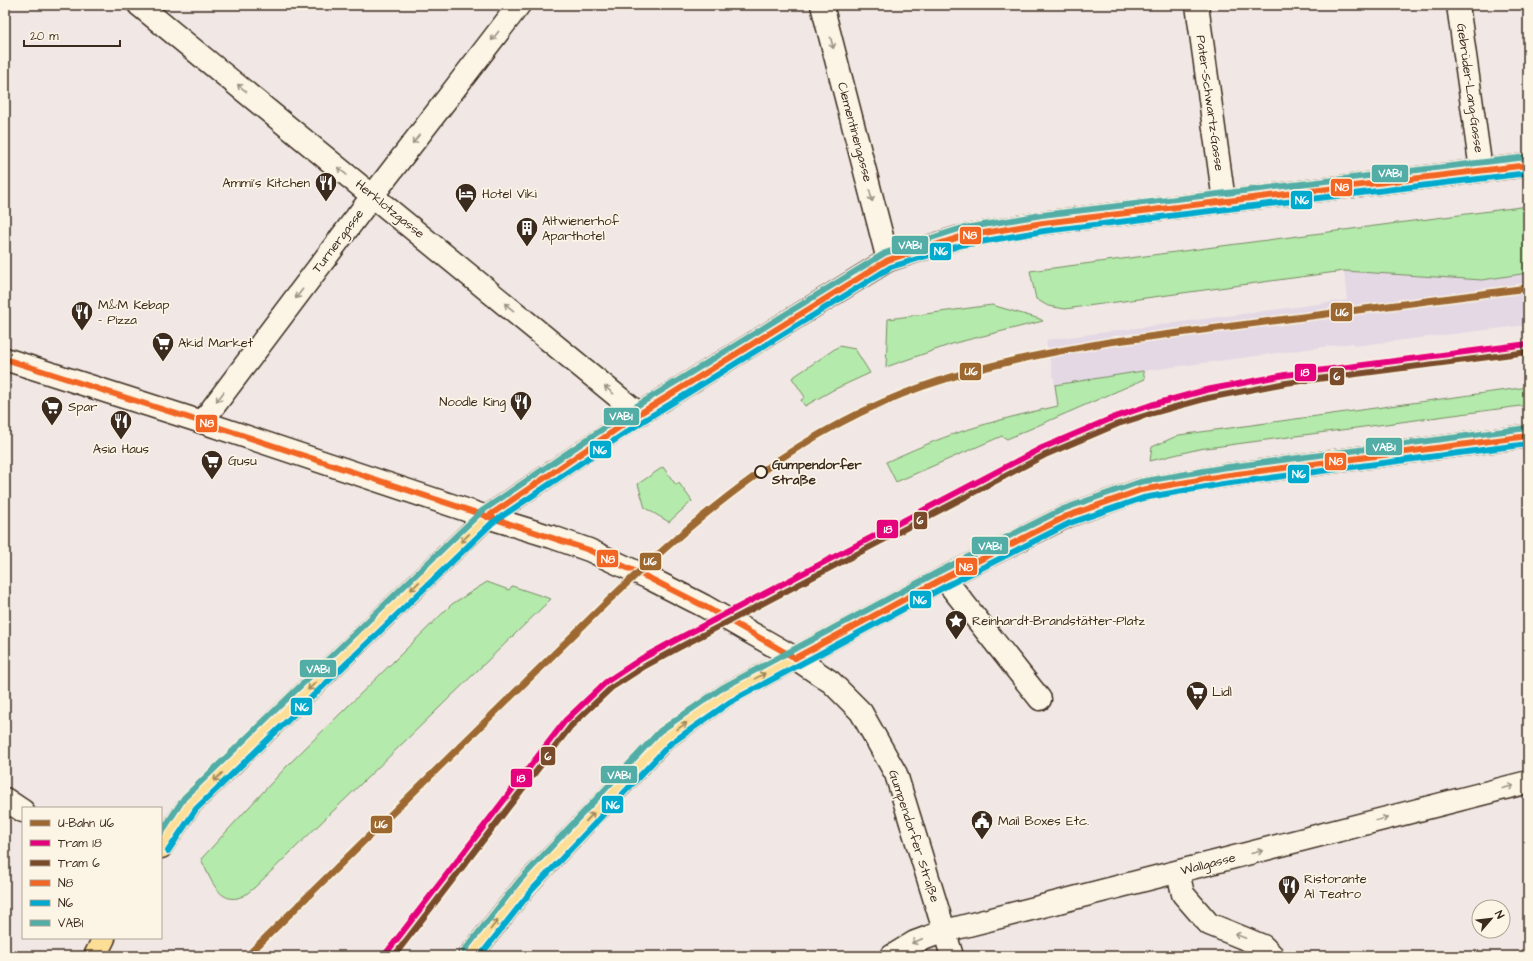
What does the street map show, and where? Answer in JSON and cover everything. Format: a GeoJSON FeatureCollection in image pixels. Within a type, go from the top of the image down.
{"type":"FeatureCollection","features":[{"type":"Feature","properties":{"kind":"main road"},"geometry":{"type":"LineString","coordinates":[[162,846],[190,804],[487,517],[639,414],[888,260],[960,237],[1043,223],[1528,165]]}},
{"type":"Feature","properties":{"kind":"main road"},"geometry":{"type":"LineString","coordinates":[[470,956],[526,885],[665,738],[726,695],[944,578],[1067,516],[1141,490],[1222,476],[1528,436]]}},
{"type":"Feature","properties":{"kind":"main road"},"geometry":{"type":"LineString","coordinates":[[95,956],[104,939]]}},
{"type":"Feature","properties":{"kind":"street","name":"Herklotzgasse"},"geometry":{"type":"LineString","coordinates":[[139,5],[639,414]]}},
{"type":"Feature","properties":{"kind":"street","name":"Turnergasse"},"geometry":{"type":"LineString","coordinates":[[202,422],[373,195],[519,5]]}},
{"type":"Feature","properties":{"kind":"street","name":"Clementinengasse"},"geometry":{"type":"LineString","coordinates":[[822,5],[888,260]]}},
{"type":"Feature","properties":{"kind":"street","name":"Pater-Schwartz-Gasse"},"geometry":{"type":"LineString","coordinates":[[1197,5],[1224,201]]}},
{"type":"Feature","properties":{"kind":"street","name":"Gebrüder-Lang-Gasse"},"geometry":{"type":"LineString","coordinates":[[1458,5],[1481,170]]}},
{"type":"Feature","properties":{"kind":"street","name":"Gumpendorfer Straße"},"geometry":{"type":"LineString","coordinates":[[5,359],[552,537],[598,554],[704,606],[795,658],[831,682],[861,712],[896,774],[952,956]]}},
{"type":"Feature","properties":{"kind":"street"},"geometry":{"type":"LineString","coordinates":[[944,578],[1040,699]]}},
{"type":"Feature","properties":{"kind":"street","name":"Wallgasse"},"geometry":{"type":"LineString","coordinates":[[892,956],[915,942],[945,931],[1528,782]]}},
{"type":"Feature","properties":{"kind":"street"},"geometry":{"type":"LineString","coordinates":[[5,799],[22,810]]}},
{"type":"Feature","properties":{"kind":"street"},"geometry":{"type":"LineString","coordinates":[[1178,872],[1183,894],[1209,924],[1263,946],[1273,956]]}},
{"type":"Feature","properties":{"kind":"shaded area"},"geometry":{"type":"Polygon","coordinates":[[[1344,271],[1482,280],[1528,273],[1528,325],[1354,346],[1353,343],[1143,371],[1055,385],[1046,340],[1347,300],[1344,271]]]}},
{"type":"Feature","properties":{"kind":"green space"},"geometry":{"type":"Polygon","coordinates":[[[1528,206],[1528,273],[1482,280],[1344,271],[1065,309],[1048,306],[1036,299],[1030,271],[1528,206]]]}},
{"type":"Feature","properties":{"kind":"green space"},"geometry":{"type":"Polygon","coordinates":[[[992,305],[1043,321],[955,343],[886,367],[888,319],[992,305]]]}},
{"type":"Feature","properties":{"kind":"green space"},"geometry":{"type":"Polygon","coordinates":[[[839,346],[855,349],[870,373],[833,390],[805,406],[801,400],[805,397],[792,378],[839,346]]]}},
{"type":"Feature","properties":{"kind":"green space"},"geometry":{"type":"Polygon","coordinates":[[[1143,371],[1145,379],[1007,439],[1002,436],[896,482],[886,462],[934,441],[963,431],[1010,417],[1058,406],[1055,385],[1143,371]]]}},
{"type":"Feature","properties":{"kind":"green space"},"geometry":{"type":"Polygon","coordinates":[[[1528,387],[1528,405],[1199,449],[1150,461],[1152,447],[1179,435],[1528,387]]]}},
{"type":"Feature","properties":{"kind":"green space"},"geometry":{"type":"Polygon","coordinates":[[[663,467],[676,485],[679,483],[692,501],[669,522],[645,508],[638,484],[663,467]]]}},
{"type":"Feature","properties":{"kind":"green space"},"geometry":{"type":"Polygon","coordinates":[[[487,582],[509,590],[512,586],[551,599],[254,888],[243,896],[235,899],[227,898],[221,894],[211,881],[201,859],[287,766],[452,604],[487,582]]]}},
{"type":"Feature","properties":{"kind":"metro line","name":"U6"},"geometry":{"type":"LineString","coordinates":[[247,956],[643,568],[716,505],[755,476],[794,449],[836,425],[879,404],[924,386],[1015,360],[1109,342],[1528,288]]}},
{"type":"Feature","properties":{"kind":"tram line","name":"18"},"geometry":{"type":"LineString","coordinates":[[384,956],[565,721],[606,682],[641,659],[674,641],[1042,448],[1115,417],[1151,405],[1206,390],[1285,375],[1528,344]]}},
{"type":"Feature","properties":{"kind":"tram line","name":"6"},"geometry":{"type":"LineString","coordinates":[[394,956],[571,726],[611,688],[645,666],[678,648],[1045,455],[1118,424],[1208,398],[1286,383],[1528,352]]}},
{"type":"Feature","properties":{"kind":"transit line","name":"VAB1"},"geometry":{"type":"LineString","coordinates":[[162,831],[184,798],[482,511],[635,407],[885,253],[959,229],[1042,215],[1527,157]]}},
{"type":"Feature","properties":{"kind":"transit line","name":"N8"},"geometry":{"type":"LineString","coordinates":[[487,517],[639,414],[888,260],[960,237],[1043,223],[1528,165]]}},
{"type":"Feature","properties":{"kind":"transit line","name":"N6"},"geometry":{"type":"LineString","coordinates":[[168,851],[196,809],[492,523],[643,421],[891,267],[962,245],[1044,231],[1528,173]]}},
{"type":"Feature","properties":{"kind":"transit line","name":"N8"},"geometry":{"type":"LineString","coordinates":[[5,359],[202,422],[589,550],[704,606],[795,658]]}},
{"type":"Feature","properties":{"kind":"transit line","name":"VAB1"},"geometry":{"type":"LineString","coordinates":[[464,951],[520,880],[660,731],[722,688],[940,571],[1063,509],[1140,482],[1221,468],[1527,428]]}},
{"type":"Feature","properties":{"kind":"transit line","name":"N8"},"geometry":{"type":"LineString","coordinates":[[795,658],[944,578],[1067,516],[1141,490],[1222,476],[1528,436]]}},
{"type":"Feature","properties":{"kind":"transit line","name":"N6"},"geometry":{"type":"LineString","coordinates":[[480,956],[532,890],[670,744],[730,702],[948,585],[1070,523],[1143,498],[1223,484],[1528,444]]}},
{"type":"Feature","properties":{"kind":"place","name":"Ammi's Kitchen"},"geometry":{"type":"Point","coordinates":[326,202]}},
{"type":"Feature","properties":{"kind":"place","name":"Hotel Viki"},"geometry":{"type":"Point","coordinates":[466,214]}},
{"type":"Feature","properties":{"kind":"place","name":"Altwienerhof Aparthotel"},"geometry":{"type":"Point","coordinates":[527,248]}},
{"type":"Feature","properties":{"kind":"place","name":"M&M Kebap - Pizza"},"geometry":{"type":"Point","coordinates":[82,332]}},
{"type":"Feature","properties":{"kind":"place","name":"Akid Market"},"geometry":{"type":"Point","coordinates":[163,362]}},
{"type":"Feature","properties":{"kind":"place","name":"Noodle King"},"geometry":{"type":"Point","coordinates":[521,422]}},
{"type":"Feature","properties":{"kind":"place","name":"Spar"},"geometry":{"type":"Point","coordinates":[52,426]}},
{"type":"Feature","properties":{"kind":"place","name":"Asia Haus"},"geometry":{"type":"Point","coordinates":[121,440]}},
{"type":"Feature","properties":{"kind":"place","name":"Gumpendorfer Straße"},"geometry":{"type":"Point","coordinates":[761,472]}},
{"type":"Feature","properties":{"kind":"place","name":"Gusu"},"geometry":{"type":"Point","coordinates":[212,480]}},
{"type":"Feature","properties":{"kind":"place","name":"Reinhardt-Brandstätter-Platz"},"geometry":{"type":"Point","coordinates":[956,640]}},
{"type":"Feature","properties":{"kind":"place","name":"Lidl"},"geometry":{"type":"Point","coordinates":[1197,712]}},
{"type":"Feature","properties":{"kind":"place","name":"Mail Boxes Etc."},"geometry":{"type":"Point","coordinates":[982,840]}},
{"type":"Feature","properties":{"kind":"place","name":"Ristorante Al Teatro"},"geometry":{"type":"Point","coordinates":[1289,906]}}]}
